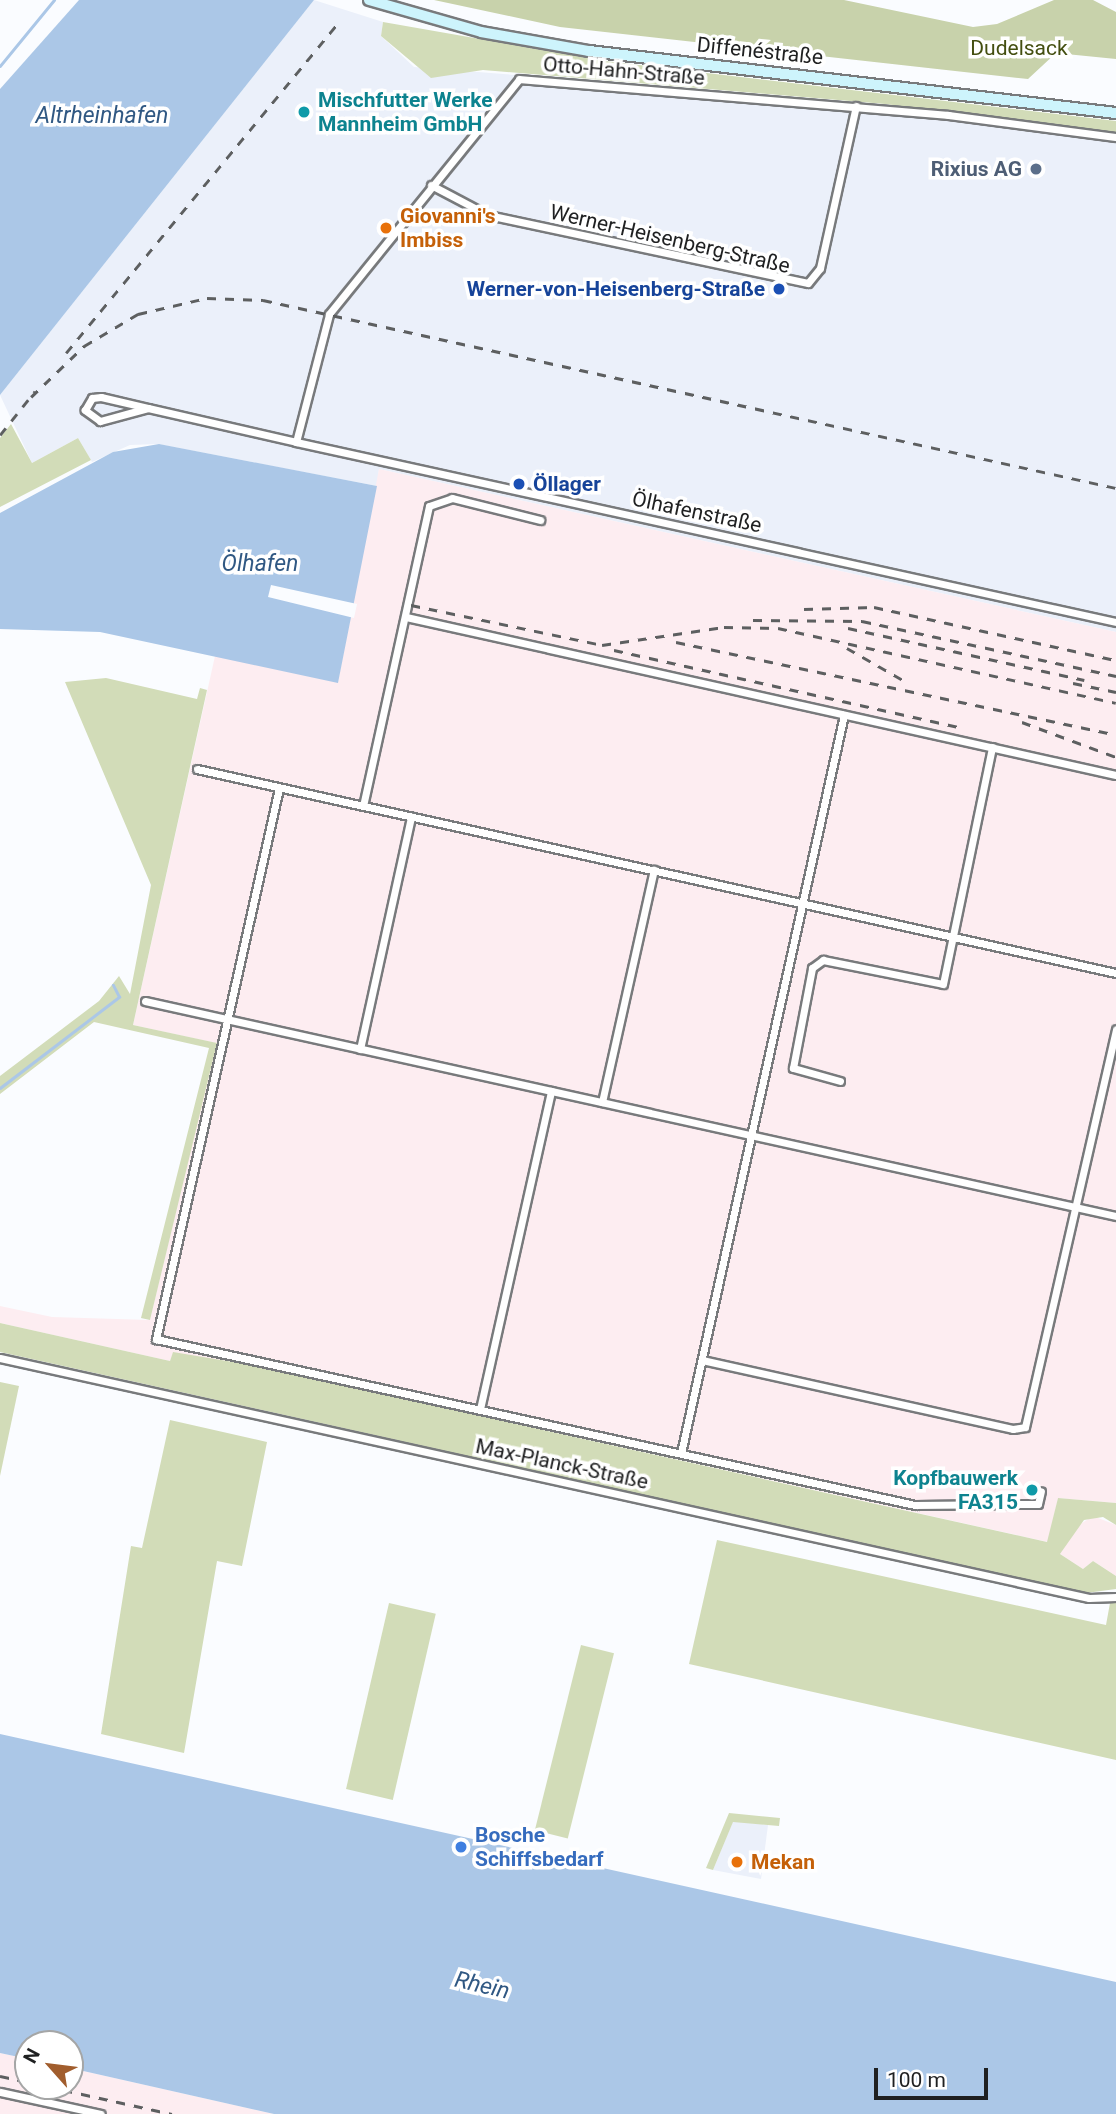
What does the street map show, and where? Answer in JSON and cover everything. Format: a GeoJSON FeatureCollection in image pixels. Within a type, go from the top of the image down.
{"type":"FeatureCollection","features":[{"type":"Feature","properties":{"kind":"main road","name":"Diffenéstraße"},"geometry":{"type":"LineString","coordinates":[[369,0],[403,12],[589,51],[1116,113]]}},
{"type":"Feature","properties":{"kind":"street","name":"Otto-Hahn-Straße"},"geometry":{"type":"LineString","coordinates":[[296,442],[329,314],[519,79],[856,106],[1116,137]]}},
{"type":"Feature","properties":{"kind":"street","name":"Werner-Heisenberg-Straße"},"geometry":{"type":"LineString","coordinates":[[431,185],[488,215],[808,284],[820,268],[856,106]]}},
{"type":"Feature","properties":{"kind":"street","name":"Ölhafenstraße"},"geometry":{"type":"LineString","coordinates":[[148,408],[100,421],[85,410],[92,398],[101,397],[1116,622]]}},
{"type":"Feature","properties":{"kind":"street"},"geometry":{"type":"LineString","coordinates":[[363,806],[406,617],[425,512],[434,501],[452,498],[540,520]]}},
{"type":"Feature","properties":{"kind":"street"},"geometry":{"type":"LineString","coordinates":[[406,617],[1116,775]]}},
{"type":"Feature","properties":{"kind":"street"},"geometry":{"type":"LineString","coordinates":[[681,1453],[844,715]]}},
{"type":"Feature","properties":{"kind":"street"},"geometry":{"type":"LineString","coordinates":[[841,1081],[793,1068],[816,962],[935,985],[948,975],[951,936],[992,747]]}},
{"type":"Feature","properties":{"kind":"street"},"geometry":{"type":"LineString","coordinates":[[197,769],[1116,973]]}},
{"type":"Feature","properties":{"kind":"street"},"geometry":{"type":"LineString","coordinates":[[279,788],[156,1339],[915,1505],[1038,1504],[1041,1491]]}},
{"type":"Feature","properties":{"kind":"street"},"geometry":{"type":"LineString","coordinates":[[360,1049],[411,817]]}},
{"type":"Feature","properties":{"kind":"street"},"geometry":{"type":"LineString","coordinates":[[602,1102],[654,870]]}},
{"type":"Feature","properties":{"kind":"street"},"geometry":{"type":"LineString","coordinates":[[145,1001],[1116,1216]]}},
{"type":"Feature","properties":{"kind":"street"},"geometry":{"type":"LineString","coordinates":[[702,1360],[1013,1429],[1025,1427],[1116,1029]]}},
{"type":"Feature","properties":{"kind":"street"},"geometry":{"type":"LineString","coordinates":[[481,1409],[551,1091]]}},
{"type":"Feature","properties":{"kind":"street","name":"Max-Planck-Straße"},"geometry":{"type":"LineString","coordinates":[[0,1358],[1089,1598],[1116,1597]]}},
{"type":"Feature","properties":{"kind":"street"},"geometry":{"type":"LineString","coordinates":[[0,2091],[101,2114]]}},
{"type":"Feature","properties":{"kind":"shaded area"},"geometry":{"type":"Polygon","coordinates":[[[314,0],[383,22],[381,36],[414,67],[885,104],[1116,133],[1116,632],[379,469],[377,486],[158,444],[130,445],[92,462],[78,438],[32,463],[0,395],[314,0]]]}},
{"type":"Feature","properties":{"kind":"shaded area"},"geometry":{"type":"Polygon","coordinates":[[[379,469],[1116,632],[1116,1503],[1058,1498],[1048,1542],[252,1365],[173,1353],[170,1361],[0,1323],[0,1306],[52,1317],[150,1320],[216,1043],[133,1025],[215,656],[338,682],[379,469]]]}},
{"type":"Feature","properties":{"kind":"shaded area"},"geometry":{"type":"Polygon","coordinates":[[[1093,1516],[1116,1525],[1116,1576],[1093,1561],[1083,1569],[1060,1554],[1076,1527],[1093,1516]]]}},
{"type":"Feature","properties":{"kind":"shaded area"},"geometry":{"type":"Polygon","coordinates":[[[733,1821],[768,1825],[761,1879],[713,1870],[733,1821]]]}},
{"type":"Feature","properties":{"kind":"shaded area"},"geometry":{"type":"Polygon","coordinates":[[[0,2053],[14,2056],[14,2100],[84,2100],[84,2071],[274,2114],[0,2114],[0,2053]]]}},
{"type":"Feature","properties":{"kind":"green space","name":"Dudelsack"},"geometry":{"type":"Polygon","coordinates":[[[434,0],[844,0],[973,27],[997,24],[1054,0],[1093,0],[1116,12],[1116,59],[1056,53],[1028,79],[560,27],[434,0]]]}},
{"type":"Feature","properties":{"kind":"green space"},"geometry":{"type":"Polygon","coordinates":[[[383,22],[605,61],[1116,121],[1116,133],[885,104],[483,70],[431,78],[381,36],[383,22]]]}},
{"type":"Feature","properties":{"kind":"green space"},"geometry":{"type":"Polygon","coordinates":[[[11,424],[32,463],[78,438],[91,460],[0,507],[0,438],[11,424]]]}},
{"type":"Feature","properties":{"kind":"green space"},"geometry":{"type":"Polygon","coordinates":[[[106,678],[197,699],[200,688],[207,690],[133,1025],[217,1043],[150,1320],[141,1318],[209,1048],[94,1022],[0,1094],[0,1076],[99,1001],[119,976],[130,994],[151,885],[65,682],[106,678]]]}},
{"type":"Feature","properties":{"kind":"green space"},"geometry":{"type":"Polygon","coordinates":[[[0,1323],[170,1361],[173,1352],[251,1365],[1047,1542],[1058,1498],[1116,1503],[1116,1525],[1103,1517],[1084,1520],[1060,1554],[1083,1569],[1093,1561],[1116,1576],[1116,1589],[1086,1593],[0,1352],[0,1323]]]}},
{"type":"Feature","properties":{"kind":"green space"},"geometry":{"type":"Polygon","coordinates":[[[0,1382],[19,1386],[0,1476],[0,1382]]]}},
{"type":"Feature","properties":{"kind":"green space"},"geometry":{"type":"Polygon","coordinates":[[[170,1420],[267,1442],[242,1566],[217,1561],[184,1753],[101,1734],[131,1546],[142,1548],[170,1420]]]}},
{"type":"Feature","properties":{"kind":"green space"},"geometry":{"type":"Polygon","coordinates":[[[717,1540],[1106,1625],[1110,1603],[1116,1600],[1116,1760],[689,1664],[717,1540]]]}},
{"type":"Feature","properties":{"kind":"green space"},"geometry":{"type":"Polygon","coordinates":[[[389,1603],[436,1614],[393,1800],[346,1789],[389,1603]]]}},
{"type":"Feature","properties":{"kind":"green space"},"geometry":{"type":"Polygon","coordinates":[[[581,1645],[614,1653],[568,1839],[535,1830],[581,1645]]]}},
{"type":"Feature","properties":{"kind":"green space"},"geometry":{"type":"Polygon","coordinates":[[[729,1813],[780,1818],[779,1826],[733,1822],[713,1870],[706,1868],[729,1813]]]}},
{"type":"Feature","properties":{"kind":"water","name":"Altrheinhafen"},"geometry":{"type":"Polygon","coordinates":[[[79,0],[314,0],[0,395],[0,89],[79,0]]]}},
{"type":"Feature","properties":{"kind":"water","name":"Ölhafen"},"geometry":{"type":"Polygon","coordinates":[[[159,444],[377,486],[338,683],[100,632],[0,629],[0,513],[113,452],[159,444]]]}},
{"type":"Feature","properties":{"kind":"water","name":"Rhein"},"geometry":{"type":"Polygon","coordinates":[[[0,1734],[1116,1982],[1116,2114],[274,2114],[84,2071],[84,2030],[14,2030],[14,2056],[0,2053],[0,1734]]]}},
{"type":"Feature","properties":{"kind":"pier"},"geometry":{"type":"Polygon","coordinates":[[[271,585],[357,604],[354,618],[268,597],[271,585]]]}},
{"type":"Feature","properties":{"kind":"waterway"},"geometry":{"type":"LineString","coordinates":[[0,66],[54,0]]}},
{"type":"Feature","properties":{"kind":"waterway"},"geometry":{"type":"LineString","coordinates":[[0,1088],[119,997],[113,985]]}},
{"type":"Feature","properties":{"kind":"railway"},"geometry":{"type":"LineString","coordinates":[[66,353],[340,21]]}},
{"type":"Feature","properties":{"kind":"railway"},"geometry":{"type":"LineString","coordinates":[[31,397],[84,346],[138,314],[207,298],[263,300],[1116,488]]}},
{"type":"Feature","properties":{"kind":"railway"},"geometry":{"type":"LineString","coordinates":[[0,435],[35,391]]}},
{"type":"Feature","properties":{"kind":"railway"},"geometry":{"type":"LineString","coordinates":[[411,605],[602,645],[724,627],[778,628],[1116,703]]}},
{"type":"Feature","properties":{"kind":"railway"},"geometry":{"type":"LineString","coordinates":[[804,609],[874,607],[1116,660]]}},
{"type":"Feature","properties":{"kind":"railway"},"geometry":{"type":"LineString","coordinates":[[753,620],[862,621],[1116,676]]}},
{"type":"Feature","properties":{"kind":"railway"},"geometry":{"type":"LineString","coordinates":[[848,628],[1084,680]]}},
{"type":"Feature","properties":{"kind":"railway"},"geometry":{"type":"LineString","coordinates":[[676,642],[1116,735]]}},
{"type":"Feature","properties":{"kind":"railway"},"geometry":{"type":"LineString","coordinates":[[847,648],[908,683]]}},
{"type":"Feature","properties":{"kind":"railway"},"geometry":{"type":"LineString","coordinates":[[614,650],[959,727]]}},
{"type":"Feature","properties":{"kind":"railway"},"geometry":{"type":"LineString","coordinates":[[1073,683],[1116,692]]}},
{"type":"Feature","properties":{"kind":"railway"},"geometry":{"type":"LineString","coordinates":[[1022,722],[1116,757]]}},
{"type":"Feature","properties":{"kind":"railway"},"geometry":{"type":"LineString","coordinates":[[0,2076],[14,2079]]}},
{"type":"Feature","properties":{"kind":"railway"},"geometry":{"type":"LineString","coordinates":[[84,2094],[172,2114]]}},
{"type":"Feature","properties":{"kind":"place","name":"Mischfutter Werke Mannheim GmbH"},"geometry":{"type":"Point","coordinates":[304,112]}},
{"type":"Feature","properties":{"kind":"place","name":"Rixius AG"},"geometry":{"type":"Point","coordinates":[1036,169]}},
{"type":"Feature","properties":{"kind":"place","name":"Giovanni's Imbiss"},"geometry":{"type":"Point","coordinates":[386,228]}},
{"type":"Feature","properties":{"kind":"place","name":"Werner-von-Heisenberg-Straße"},"geometry":{"type":"Point","coordinates":[779,289]}},
{"type":"Feature","properties":{"kind":"place","name":"Öllager"},"geometry":{"type":"Point","coordinates":[519,484]}},
{"type":"Feature","properties":{"kind":"place","name":"Kopfbauwerk FA315"},"geometry":{"type":"Point","coordinates":[1032,1490]}},
{"type":"Feature","properties":{"kind":"place","name":"Bosche Schiffsbedarf"},"geometry":{"type":"Point","coordinates":[461,1847]}},
{"type":"Feature","properties":{"kind":"place","name":"Mekan"},"geometry":{"type":"Point","coordinates":[737,1862]}}]}
